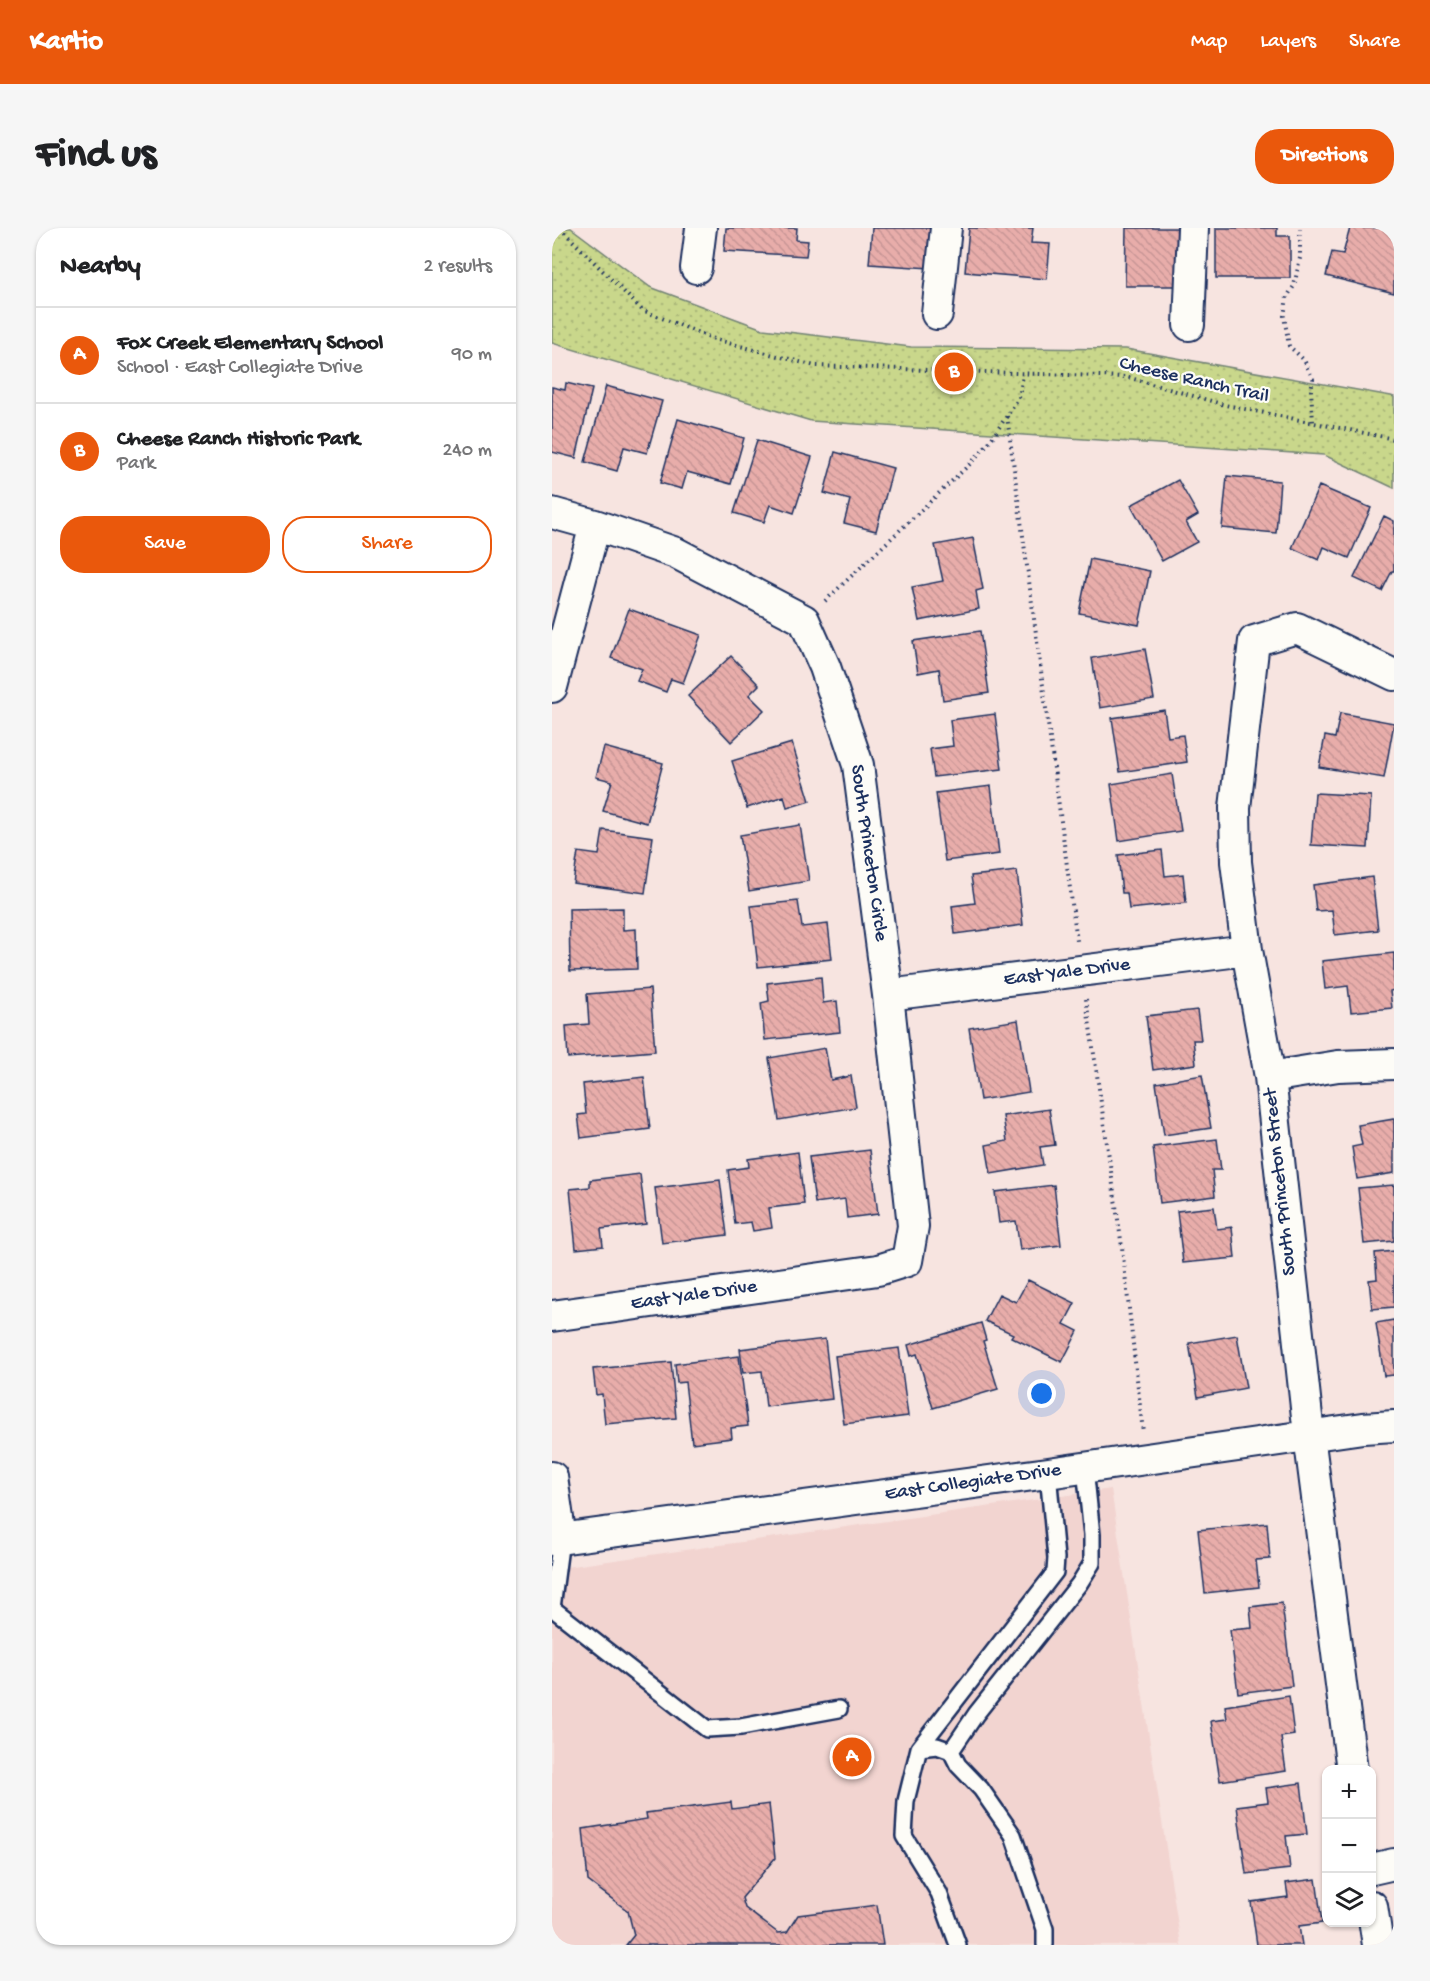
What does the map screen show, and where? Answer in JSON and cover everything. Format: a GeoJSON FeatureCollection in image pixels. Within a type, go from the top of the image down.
{"type":"FeatureCollection","features":[{"type":"Feature","properties":{"kind":"street"},"geometry":{"type":"LineString","coordinates":[[696,268],[701,228]]}},
{"type":"Feature","properties":{"kind":"street"},"geometry":{"type":"LineString","coordinates":[[937,314],[946,228]]}},
{"type":"Feature","properties":{"kind":"street"},"geometry":{"type":"LineString","coordinates":[[1189,326],[1193,228]]}},
{"type":"Feature","properties":{"kind":"street"},"geometry":{"type":"LineString","coordinates":[[552,513],[676,553],[804,620]]}},
{"type":"Feature","properties":{"kind":"street"},"geometry":{"type":"LineString","coordinates":[[552,687],[595,525]]}},
{"type":"Feature","properties":{"kind":"street","name":"South Princeton Circle"},"geometry":{"type":"LineString","coordinates":[[804,620],[825,667],[858,765],[888,995],[914,1226],[907,1261]]}},
{"type":"Feature","properties":{"kind":"street","name":"South Princeton Street"},"geometry":{"type":"LineString","coordinates":[[1351,1765],[1309,1435],[1270,1077],[1247,950],[1236,862],[1235,808],[1254,641],[1297,628],[1394,675]]}},
{"type":"Feature","properties":{"kind":"street","name":"East Yale Drive"},"geometry":{"type":"LineString","coordinates":[[888,995],[1247,950]]}},
{"type":"Feature","properties":{"kind":"street"},"geometry":{"type":"LineString","coordinates":[[1270,1077],[1338,1066],[1394,1064]]}},
{"type":"Feature","properties":{"kind":"street","name":"East Yale Drive"},"geometry":{"type":"LineString","coordinates":[[552,1316],[878,1270],[907,1261]]}},
{"type":"Feature","properties":{"kind":"street","name":"East Collegiate Drive"},"geometry":{"type":"LineString","coordinates":[[556,1540],[1309,1435],[1394,1426]]}},
{"type":"Feature","properties":{"kind":"street"},"geometry":{"type":"LineString","coordinates":[[552,1477],[556,1540]]}},
{"type":"Feature","properties":{"kind":"street"},"geometry":{"type":"LineString","coordinates":[[1376,1868],[1394,1864]]}},
{"type":"Feature","properties":{"kind":"street"},"geometry":{"type":"LineString","coordinates":[[1375,1927],[1378,1945]]}},
{"type":"Feature","properties":{"kind":"lane"},"geometry":{"type":"LineString","coordinates":[[951,1750],[976,1714],[1079,1584],[1092,1563],[1092,1535],[1085,1468]]}},
{"type":"Feature","properties":{"kind":"lane"},"geometry":{"type":"LineString","coordinates":[[958,1945],[939,1893],[904,1836],[906,1801],[919,1748],[1055,1572],[1056,1558],[1048,1473]]}},
{"type":"Feature","properties":{"kind":"lane"},"geometry":{"type":"LineString","coordinates":[[556,1540],[552,1608],[707,1729],[741,1727],[839,1709]]}},
{"type":"Feature","properties":{"kind":"lane"},"geometry":{"type":"LineString","coordinates":[[919,1748],[938,1746],[951,1750],[958,1765],[981,1789],[1013,1835],[1045,1929],[1045,1945]]}},
{"type":"Feature","properties":{"kind":"path","name":"Cheese Ranch Trail"},"geometry":{"type":"LineString","coordinates":[[561,228],[642,310],[714,339],[815,366],[1127,377],[1225,405],[1394,439]]}},
{"type":"Feature","properties":{"kind":"path"},"geometry":{"type":"LineString","coordinates":[[1300,228],[1300,258],[1294,286],[1287,297],[1284,316],[1289,346],[1304,360],[1313,379],[1311,390],[1313,422]]}},
{"type":"Feature","properties":{"kind":"path"},"geometry":{"type":"LineString","coordinates":[[804,620],[972,462],[990,441],[1019,398],[1023,375]]}},
{"type":"Feature","properties":{"kind":"path"},"geometry":{"type":"LineString","coordinates":[[1007,416],[1122,1247],[1146,1458]]}},
{"type":"Feature","properties":{"kind":"shaded area"},"geometry":{"type":"Polygon","coordinates":[[[1111,1489],[1181,1945],[552,1945],[552,1569],[1111,1489]]]}},
{"type":"Feature","properties":{"kind":"green space"},"geometry":{"type":"Polygon","coordinates":[[[552,228],[571,228],[650,287],[763,329],[911,347],[1126,349],[1391,396],[1394,397],[1394,488],[1324,455],[811,421],[552,343],[552,228]]]}},
{"type":"Feature","properties":{"kind":"building"},"geometry":{"type":"Polygon","coordinates":[[[726,228],[797,228],[796,240],[808,241],[806,256],[724,251],[726,228]]]}},
{"type":"Feature","properties":{"kind":"building"},"geometry":{"type":"Polygon","coordinates":[[[872,228],[933,228],[930,268],[869,264],[872,228]]]}},
{"type":"Feature","properties":{"kind":"building"},"geometry":{"type":"Polygon","coordinates":[[[969,228],[1033,228],[1031,243],[1050,244],[1047,279],[965,272],[969,228]]]}},
{"type":"Feature","properties":{"kind":"building"},"geometry":{"type":"Polygon","coordinates":[[[1126,228],[1179,228],[1179,286],[1125,286],[1126,228]]]}},
{"type":"Feature","properties":{"kind":"building"},"geometry":{"type":"Polygon","coordinates":[[[1216,228],[1277,228],[1277,236],[1290,236],[1290,278],[1216,278],[1216,228]]]}},
{"type":"Feature","properties":{"kind":"building"},"geometry":{"type":"Polygon","coordinates":[[[1350,228],[1394,228],[1394,293],[1326,276],[1332,252],[1343,254],[1350,228]]]}},
{"type":"Feature","properties":{"kind":"building"},"geometry":{"type":"Polygon","coordinates":[[[566,383],[592,389],[576,458],[552,452],[552,387],[565,390],[566,383]]]}},
{"type":"Feature","properties":{"kind":"building"},"geometry":{"type":"Polygon","coordinates":[[[606,386],[662,401],[647,453],[624,447],[617,471],[585,462],[606,386]]]}},
{"type":"Feature","properties":{"kind":"building"},"geometry":{"type":"Polygon","coordinates":[[[678,419],[744,438],[731,484],[687,472],[682,489],[660,483],[678,419]]]}},
{"type":"Feature","properties":{"kind":"building"},"geometry":{"type":"Polygon","coordinates":[[[757,440],[812,457],[794,513],[770,505],[764,522],[734,513],[757,440]]]}},
{"type":"Feature","properties":{"kind":"building"},"geometry":{"type":"Polygon","coordinates":[[[835,452],[893,468],[876,531],[844,523],[850,500],[824,493],[835,452]]]}},
{"type":"Feature","properties":{"kind":"building"},"geometry":{"type":"Polygon","coordinates":[[[1227,476],[1280,481],[1276,533],[1222,528],[1227,476]]]}},
{"type":"Feature","properties":{"kind":"building"},"geometry":{"type":"Polygon","coordinates":[[[1178,480],[1198,515],[1186,522],[1197,542],[1162,561],[1131,505],[1178,480]]]}},
{"type":"Feature","properties":{"kind":"building"},"geometry":{"type":"Polygon","coordinates":[[[1319,486],[1371,508],[1349,558],[1324,547],[1319,560],[1292,548],[1319,486]]]}},
{"type":"Feature","properties":{"kind":"building"},"geometry":{"type":"Polygon","coordinates":[[[1384,516],[1394,521],[1394,571],[1382,591],[1354,578],[1384,516]]]}},
{"type":"Feature","properties":{"kind":"building"},"geometry":{"type":"Polygon","coordinates":[[[973,538],[983,589],[976,591],[979,609],[919,621],[912,587],[943,581],[935,545],[973,538]]]}},
{"type":"Feature","properties":{"kind":"building"},"geometry":{"type":"Polygon","coordinates":[[[1090,559],[1150,571],[1139,625],[1079,613],[1090,559]]]}},
{"type":"Feature","properties":{"kind":"building"},"geometry":{"type":"Polygon","coordinates":[[[629,609],[701,635],[683,683],[671,679],[666,692],[637,681],[642,669],[611,658],[629,609]]]}},
{"type":"Feature","properties":{"kind":"building"},"geometry":{"type":"Polygon","coordinates":[[[980,631],[989,693],[943,700],[939,669],[918,673],[913,641],[980,631]]]}},
{"type":"Feature","properties":{"kind":"building"},"geometry":{"type":"Polygon","coordinates":[[[1145,649],[1154,699],[1100,708],[1092,658],[1145,649]]]}},
{"type":"Feature","properties":{"kind":"building"},"geometry":{"type":"Polygon","coordinates":[[[731,656],[759,685],[749,695],[764,710],[731,742],[688,696],[731,656]]]}},
{"type":"Feature","properties":{"kind":"building"},"geometry":{"type":"Polygon","coordinates":[[[1164,710],[1168,737],[1183,735],[1187,762],[1120,772],[1112,718],[1164,710]]]}},
{"type":"Feature","properties":{"kind":"building"},"geometry":{"type":"Polygon","coordinates":[[[1340,713],[1394,723],[1384,778],[1319,767],[1325,736],[1335,738],[1340,713]]]}},
{"type":"Feature","properties":{"kind":"building"},"geometry":{"type":"Polygon","coordinates":[[[995,714],[1002,769],[934,777],[930,749],[953,746],[950,720],[995,714]]]}},
{"type":"Feature","properties":{"kind":"building"},"geometry":{"type":"Polygon","coordinates":[[[792,743],[810,801],[787,808],[784,796],[747,808],[732,761],[792,743]]]}},
{"type":"Feature","properties":{"kind":"building"},"geometry":{"type":"Polygon","coordinates":[[[604,747],[663,763],[647,823],[603,811],[612,781],[596,777],[604,747]]]}},
{"type":"Feature","properties":{"kind":"building"},"geometry":{"type":"Polygon","coordinates":[[[1172,774],[1181,831],[1119,841],[1111,784],[1172,774]]]}},
{"type":"Feature","properties":{"kind":"building"},"geometry":{"type":"Polygon","coordinates":[[[991,786],[999,854],[945,861],[936,793],[991,786]]]}},
{"type":"Feature","properties":{"kind":"building"},"geometry":{"type":"Polygon","coordinates":[[[1315,793],[1371,796],[1368,848],[1311,845],[1315,793]]]}},
{"type":"Feature","properties":{"kind":"building"},"geometry":{"type":"Polygon","coordinates":[[[800,825],[809,881],[749,891],[740,835],[800,825]]]}},
{"type":"Feature","properties":{"kind":"building"},"geometry":{"type":"Polygon","coordinates":[[[603,830],[653,837],[645,893],[573,883],[578,852],[599,855],[603,830]]]}},
{"type":"Feature","properties":{"kind":"building"},"geometry":{"type":"Polygon","coordinates":[[[1162,850],[1165,876],[1183,874],[1186,903],[1129,909],[1127,893],[1122,893],[1118,855],[1162,850]]]}},
{"type":"Feature","properties":{"kind":"building"},"geometry":{"type":"Polygon","coordinates":[[[1017,871],[1023,925],[955,934],[952,906],[975,903],[971,876],[1017,871]]]}},
{"type":"Feature","properties":{"kind":"building"},"geometry":{"type":"Polygon","coordinates":[[[1372,877],[1378,930],[1335,935],[1332,910],[1316,911],[1313,885],[1372,877]]]}},
{"type":"Feature","properties":{"kind":"building"},"geometry":{"type":"Polygon","coordinates":[[[798,901],[802,927],[828,924],[832,959],[758,967],[751,906],[798,901]]]}},
{"type":"Feature","properties":{"kind":"building"},"geometry":{"type":"Polygon","coordinates":[[[623,908],[623,930],[636,929],[637,969],[570,971],[569,909],[623,908]]]}},
{"type":"Feature","properties":{"kind":"building"},"geometry":{"type":"Polygon","coordinates":[[[1394,953],[1394,990],[1390,991],[1392,1008],[1351,1012],[1348,986],[1325,989],[1322,961],[1394,953]]]}},
{"type":"Feature","properties":{"kind":"building"},"geometry":{"type":"Polygon","coordinates":[[[821,977],[823,1003],[837,1001],[840,1032],[765,1040],[761,1003],[769,1001],[767,983],[821,977]]]}},
{"type":"Feature","properties":{"kind":"building"},"geometry":{"type":"Polygon","coordinates":[[[650,989],[655,1051],[568,1058],[566,1026],[589,1024],[587,994],[650,989]]]}},
{"type":"Feature","properties":{"kind":"building"},"geometry":{"type":"Polygon","coordinates":[[[1197,1010],[1201,1040],[1193,1040],[1196,1064],[1153,1070],[1146,1016],[1197,1010]]]}},
{"type":"Feature","properties":{"kind":"building"},"geometry":{"type":"Polygon","coordinates":[[[1018,1020],[1029,1092],[980,1100],[969,1028],[1018,1020]]]}},
{"type":"Feature","properties":{"kind":"building"},"geometry":{"type":"Polygon","coordinates":[[[825,1048],[831,1080],[851,1076],[856,1107],[779,1120],[769,1058],[825,1048]]]}},
{"type":"Feature","properties":{"kind":"building"},"geometry":{"type":"Polygon","coordinates":[[[1202,1075],[1211,1128],[1164,1135],[1156,1083],[1202,1075]]]}},
{"type":"Feature","properties":{"kind":"building"},"geometry":{"type":"Polygon","coordinates":[[[644,1077],[650,1129],[581,1138],[578,1115],[586,1114],[583,1084],[644,1077]]]}},
{"type":"Feature","properties":{"kind":"building"},"geometry":{"type":"Polygon","coordinates":[[[1049,1109],[1055,1145],[1040,1147],[1043,1165],[991,1174],[986,1145],[1007,1141],[1003,1116],[1049,1109]]]}},
{"type":"Feature","properties":{"kind":"building"},"geometry":{"type":"Polygon","coordinates":[[[1394,1119],[1394,1173],[1357,1179],[1352,1147],[1362,1145],[1358,1125],[1394,1119]]]}},
{"type":"Feature","properties":{"kind":"building"},"geometry":{"type":"Polygon","coordinates":[[[1217,1139],[1221,1170],[1212,1170],[1215,1196],[1160,1203],[1153,1147],[1217,1139]]]}},
{"type":"Feature","properties":{"kind":"building"},"geometry":{"type":"Polygon","coordinates":[[[870,1150],[878,1214],[847,1218],[845,1199],[815,1203],[809,1157],[870,1150]]]}},
{"type":"Feature","properties":{"kind":"building"},"geometry":{"type":"Polygon","coordinates":[[[798,1152],[804,1204],[769,1208],[772,1228],[753,1231],[751,1222],[735,1224],[728,1170],[749,1167],[748,1159],[798,1152]]]}},
{"type":"Feature","properties":{"kind":"building"},"geometry":{"type":"Polygon","coordinates":[[[640,1174],[646,1224],[601,1229],[603,1246],[576,1249],[570,1189],[590,1187],[590,1180],[640,1174]]]}},
{"type":"Feature","properties":{"kind":"building"},"geometry":{"type":"Polygon","coordinates":[[[720,1180],[727,1235],[662,1243],[655,1188],[720,1180]]]}},
{"type":"Feature","properties":{"kind":"building"},"geometry":{"type":"Polygon","coordinates":[[[1054,1185],[1061,1245],[1020,1250],[1016,1221],[999,1223],[995,1192],[1054,1185]]]}},
{"type":"Feature","properties":{"kind":"building"},"geometry":{"type":"Polygon","coordinates":[[[1394,1185],[1394,1241],[1364,1244],[1358,1188],[1394,1185]]]}},
{"type":"Feature","properties":{"kind":"building"},"geometry":{"type":"Polygon","coordinates":[[[1214,1207],[1217,1229],[1232,1227],[1235,1258],[1183,1263],[1177,1211],[1214,1207]]]}},
{"type":"Feature","properties":{"kind":"building"},"geometry":{"type":"Polygon","coordinates":[[[1394,1251],[1394,1307],[1372,1309],[1369,1280],[1377,1279],[1375,1253],[1394,1251]]]}},
{"type":"Feature","properties":{"kind":"building"},"geometry":{"type":"Polygon","coordinates":[[[1028,1280],[1075,1303],[1064,1324],[1078,1331],[1062,1362],[1011,1337],[1013,1334],[985,1321],[999,1294],[1016,1302],[1028,1280]]]}},
{"type":"Feature","properties":{"kind":"building"},"geometry":{"type":"Polygon","coordinates":[[[1394,1320],[1394,1375],[1384,1376],[1376,1323],[1394,1320]]]}},
{"type":"Feature","properties":{"kind":"building"},"geometry":{"type":"Polygon","coordinates":[[[981,1323],[986,1340],[983,1341],[998,1389],[933,1408],[917,1354],[911,1356],[908,1345],[981,1323]]]}},
{"type":"Feature","properties":{"kind":"building"},"geometry":{"type":"Polygon","coordinates":[[[1237,1335],[1246,1388],[1198,1397],[1189,1343],[1237,1335]]]}},
{"type":"Feature","properties":{"kind":"building"},"geometry":{"type":"Polygon","coordinates":[[[825,1339],[832,1399],[766,1407],[762,1371],[743,1373],[740,1349],[825,1339]]]}},
{"type":"Feature","properties":{"kind":"building"},"geometry":{"type":"Polygon","coordinates":[[[899,1348],[908,1416],[844,1424],[835,1356],[899,1348]]]}},
{"type":"Feature","properties":{"kind":"building"},"geometry":{"type":"Polygon","coordinates":[[[739,1356],[748,1426],[731,1428],[732,1438],[692,1443],[685,1382],[677,1383],[675,1364],[739,1356]]]}},
{"type":"Feature","properties":{"kind":"building"},"geometry":{"type":"Polygon","coordinates":[[[671,1362],[676,1418],[605,1424],[602,1394],[596,1395],[593,1369],[671,1362]]]}},
{"type":"Feature","properties":{"kind":"building"},"geometry":{"type":"Polygon","coordinates":[[[1267,1523],[1270,1559],[1256,1560],[1259,1587],[1205,1593],[1198,1530],[1267,1523]]]}},
{"type":"Feature","properties":{"kind":"building"},"geometry":{"type":"Polygon","coordinates":[[[1282,1603],[1292,1686],[1238,1693],[1230,1630],[1252,1628],[1250,1607],[1282,1603]]]}},
{"type":"Feature","properties":{"kind":"building"},"geometry":{"type":"Polygon","coordinates":[[[1289,1696],[1294,1735],[1281,1737],[1286,1771],[1220,1781],[1211,1721],[1227,1719],[1225,1706],[1289,1696]]]}},
{"type":"Feature","properties":{"kind":"building"},"geometry":{"type":"Polygon","coordinates":[[[1301,1783],[1307,1834],[1286,1836],[1290,1869],[1246,1874],[1237,1806],[1268,1802],[1266,1788],[1301,1783]]]}},
{"type":"Feature","properties":{"kind":"building"},"geometry":{"type":"Polygon","coordinates":[[[731,1802],[732,1809],[769,1804],[775,1858],[742,1898],[745,1908],[778,1933],[787,1932],[798,1915],[877,1905],[883,1945],[626,1945],[634,1935],[628,1911],[588,1881],[583,1829],[647,1819],[646,1813],[731,1802]]]}},
{"type":"Feature","properties":{"kind":"building"},"geometry":{"type":"Polygon","coordinates":[[[1316,1879],[1322,1923],[1299,1926],[1302,1945],[1257,1945],[1251,1902],[1288,1897],[1286,1883],[1316,1879]]]}},
{"type":"Feature","properties":{"kind":"place","name":"Cheese Ranch Historic Park"},"geometry":{"type":"Point","coordinates":[954,372]}},
{"type":"Feature","properties":{"kind":"place","name":"Fox Creek Elementary School"},"geometry":{"type":"Point","coordinates":[852,1757]}}]}
